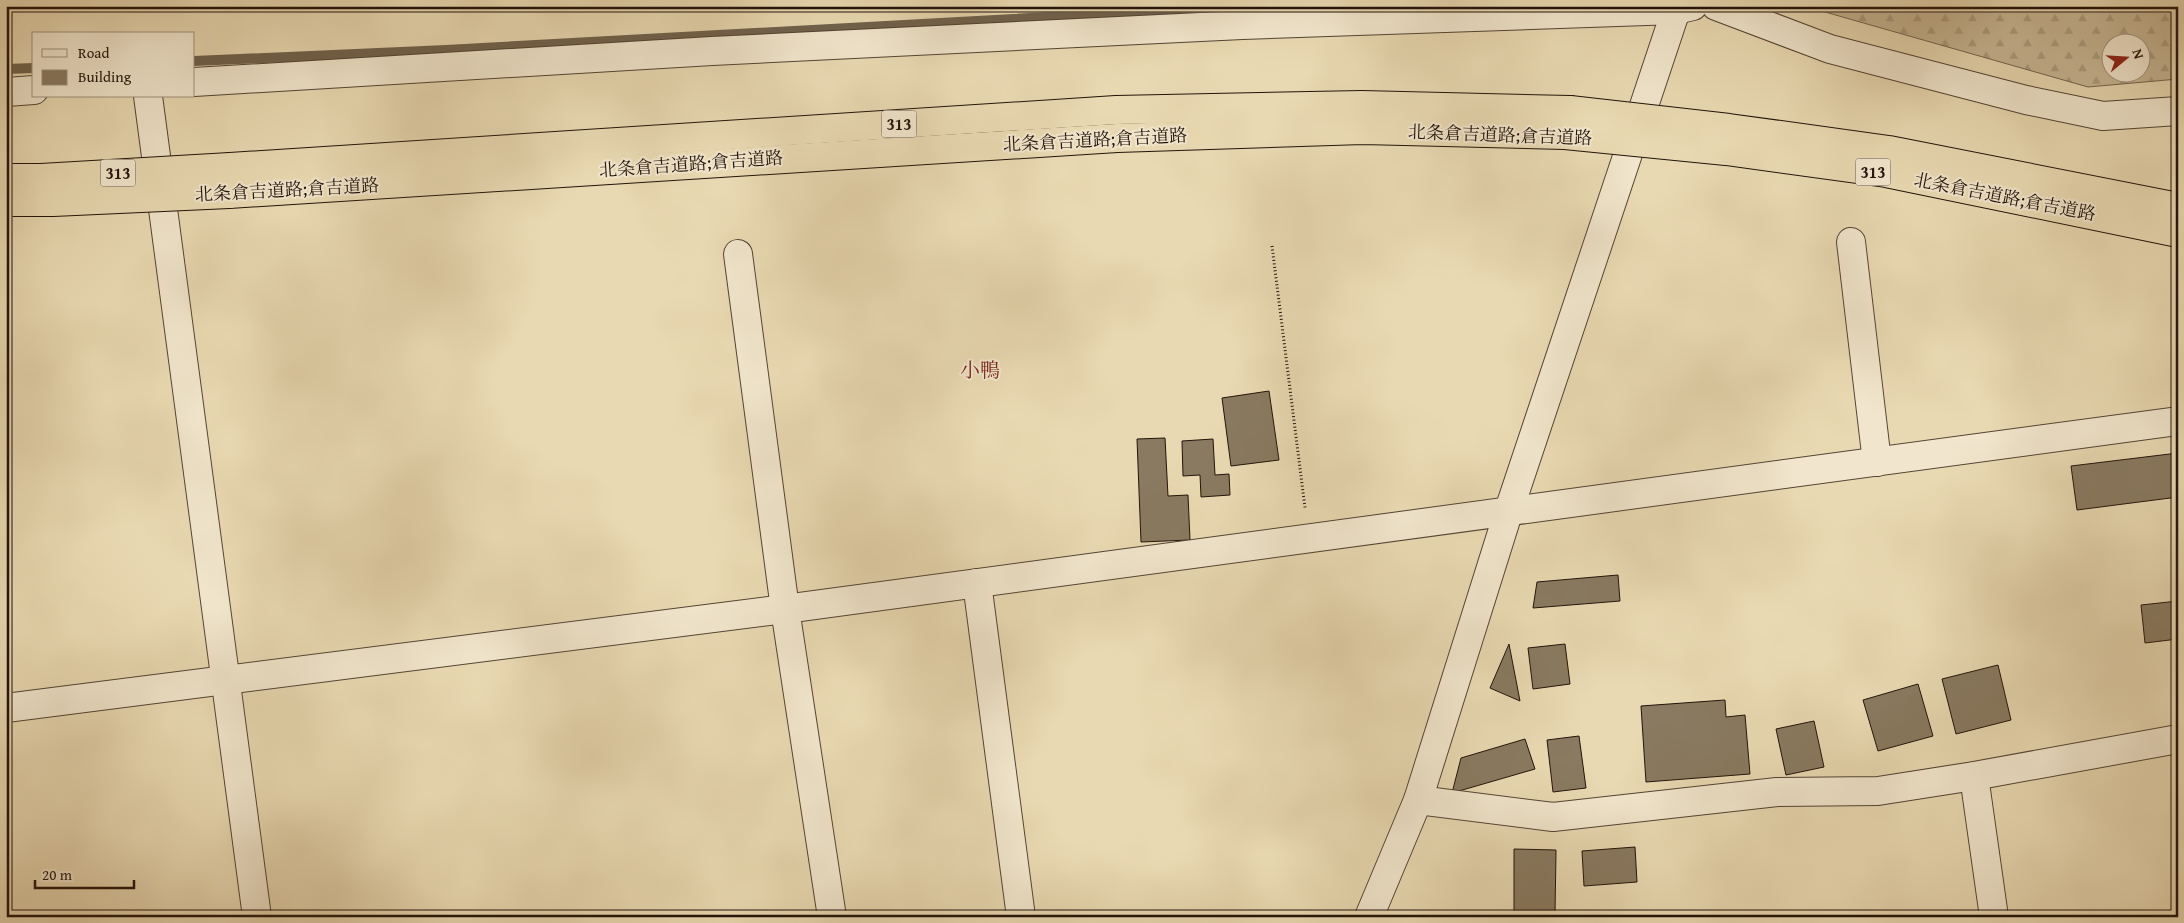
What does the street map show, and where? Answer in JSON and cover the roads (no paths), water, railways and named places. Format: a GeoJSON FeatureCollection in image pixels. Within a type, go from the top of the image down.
{"type":"FeatureCollection","features":[{"type":"Feature","properties":{"kind":"highway","name":"北条倉吉道路;倉吉道路"},"geometry":{"type":"LineString","coordinates":[[1567,123],[1726,151],[1886,173],[2178,233]]}},
{"type":"Feature","properties":{"kind":"highway","name":"北条倉吉道路;倉吉道路"},"geometry":{"type":"LineString","coordinates":[[6,178],[230,180],[1117,138],[1567,123],[1729,128],[1888,150],[2178,207]]}},
{"type":"Feature","properties":{"kind":"highway","name":"北条倉吉道路;倉吉道路"},"geometry":{"type":"LineString","coordinates":[[6,202],[53,202],[230,180]]}},
{"type":"Feature","properties":{"kind":"street"},"geometry":{"type":"LineString","coordinates":[[1716,6],[1830,49],[2026,100],[2103,116],[2178,111]]}},
{"type":"Feature","properties":{"kind":"street"},"geometry":{"type":"LineString","coordinates":[[195,82],[712,51],[1212,26],[1685,8],[1509,510],[1418,800],[1369,917]]}},
{"type":"Feature","properties":{"kind":"street"},"geometry":{"type":"LineString","coordinates":[[6,92],[32,90]]}},
{"type":"Feature","properties":{"kind":"street"},"geometry":{"type":"LineString","coordinates":[[148,98],[257,917]]}},
{"type":"Feature","properties":{"kind":"street"},"geometry":{"type":"LineString","coordinates":[[1850,242],[1878,462]]}},
{"type":"Feature","properties":{"kind":"street"},"geometry":{"type":"LineString","coordinates":[[738,254],[785,609],[832,917]]}},
{"type":"Feature","properties":{"kind":"street"},"geometry":{"type":"LineString","coordinates":[[6,708],[785,609],[2178,421]]}},
{"type":"Feature","properties":{"kind":"street"},"geometry":{"type":"LineString","coordinates":[[977,583],[1021,917]]}},
{"type":"Feature","properties":{"kind":"street"},"geometry":{"type":"LineString","coordinates":[[1418,800],[1553,817],[1777,792],[1878,791],[1974,776],[2178,739]]}},
{"type":"Feature","properties":{"kind":"street"},"geometry":{"type":"LineString","coordinates":[[1974,776],[1994,917]]}},
{"type":"Feature","properties":{"kind":"waterway"},"geometry":{"type":"LineString","coordinates":[[195,61],[446,50],[1249,6]]}},
{"type":"Feature","properties":{"kind":"waterway"},"geometry":{"type":"LineString","coordinates":[[6,69],[32,68]]}},
{"type":"Feature","properties":{"kind":"district","name":"小鴨"},"geometry":{"type":"Point","coordinates":[980,370]}}]}
